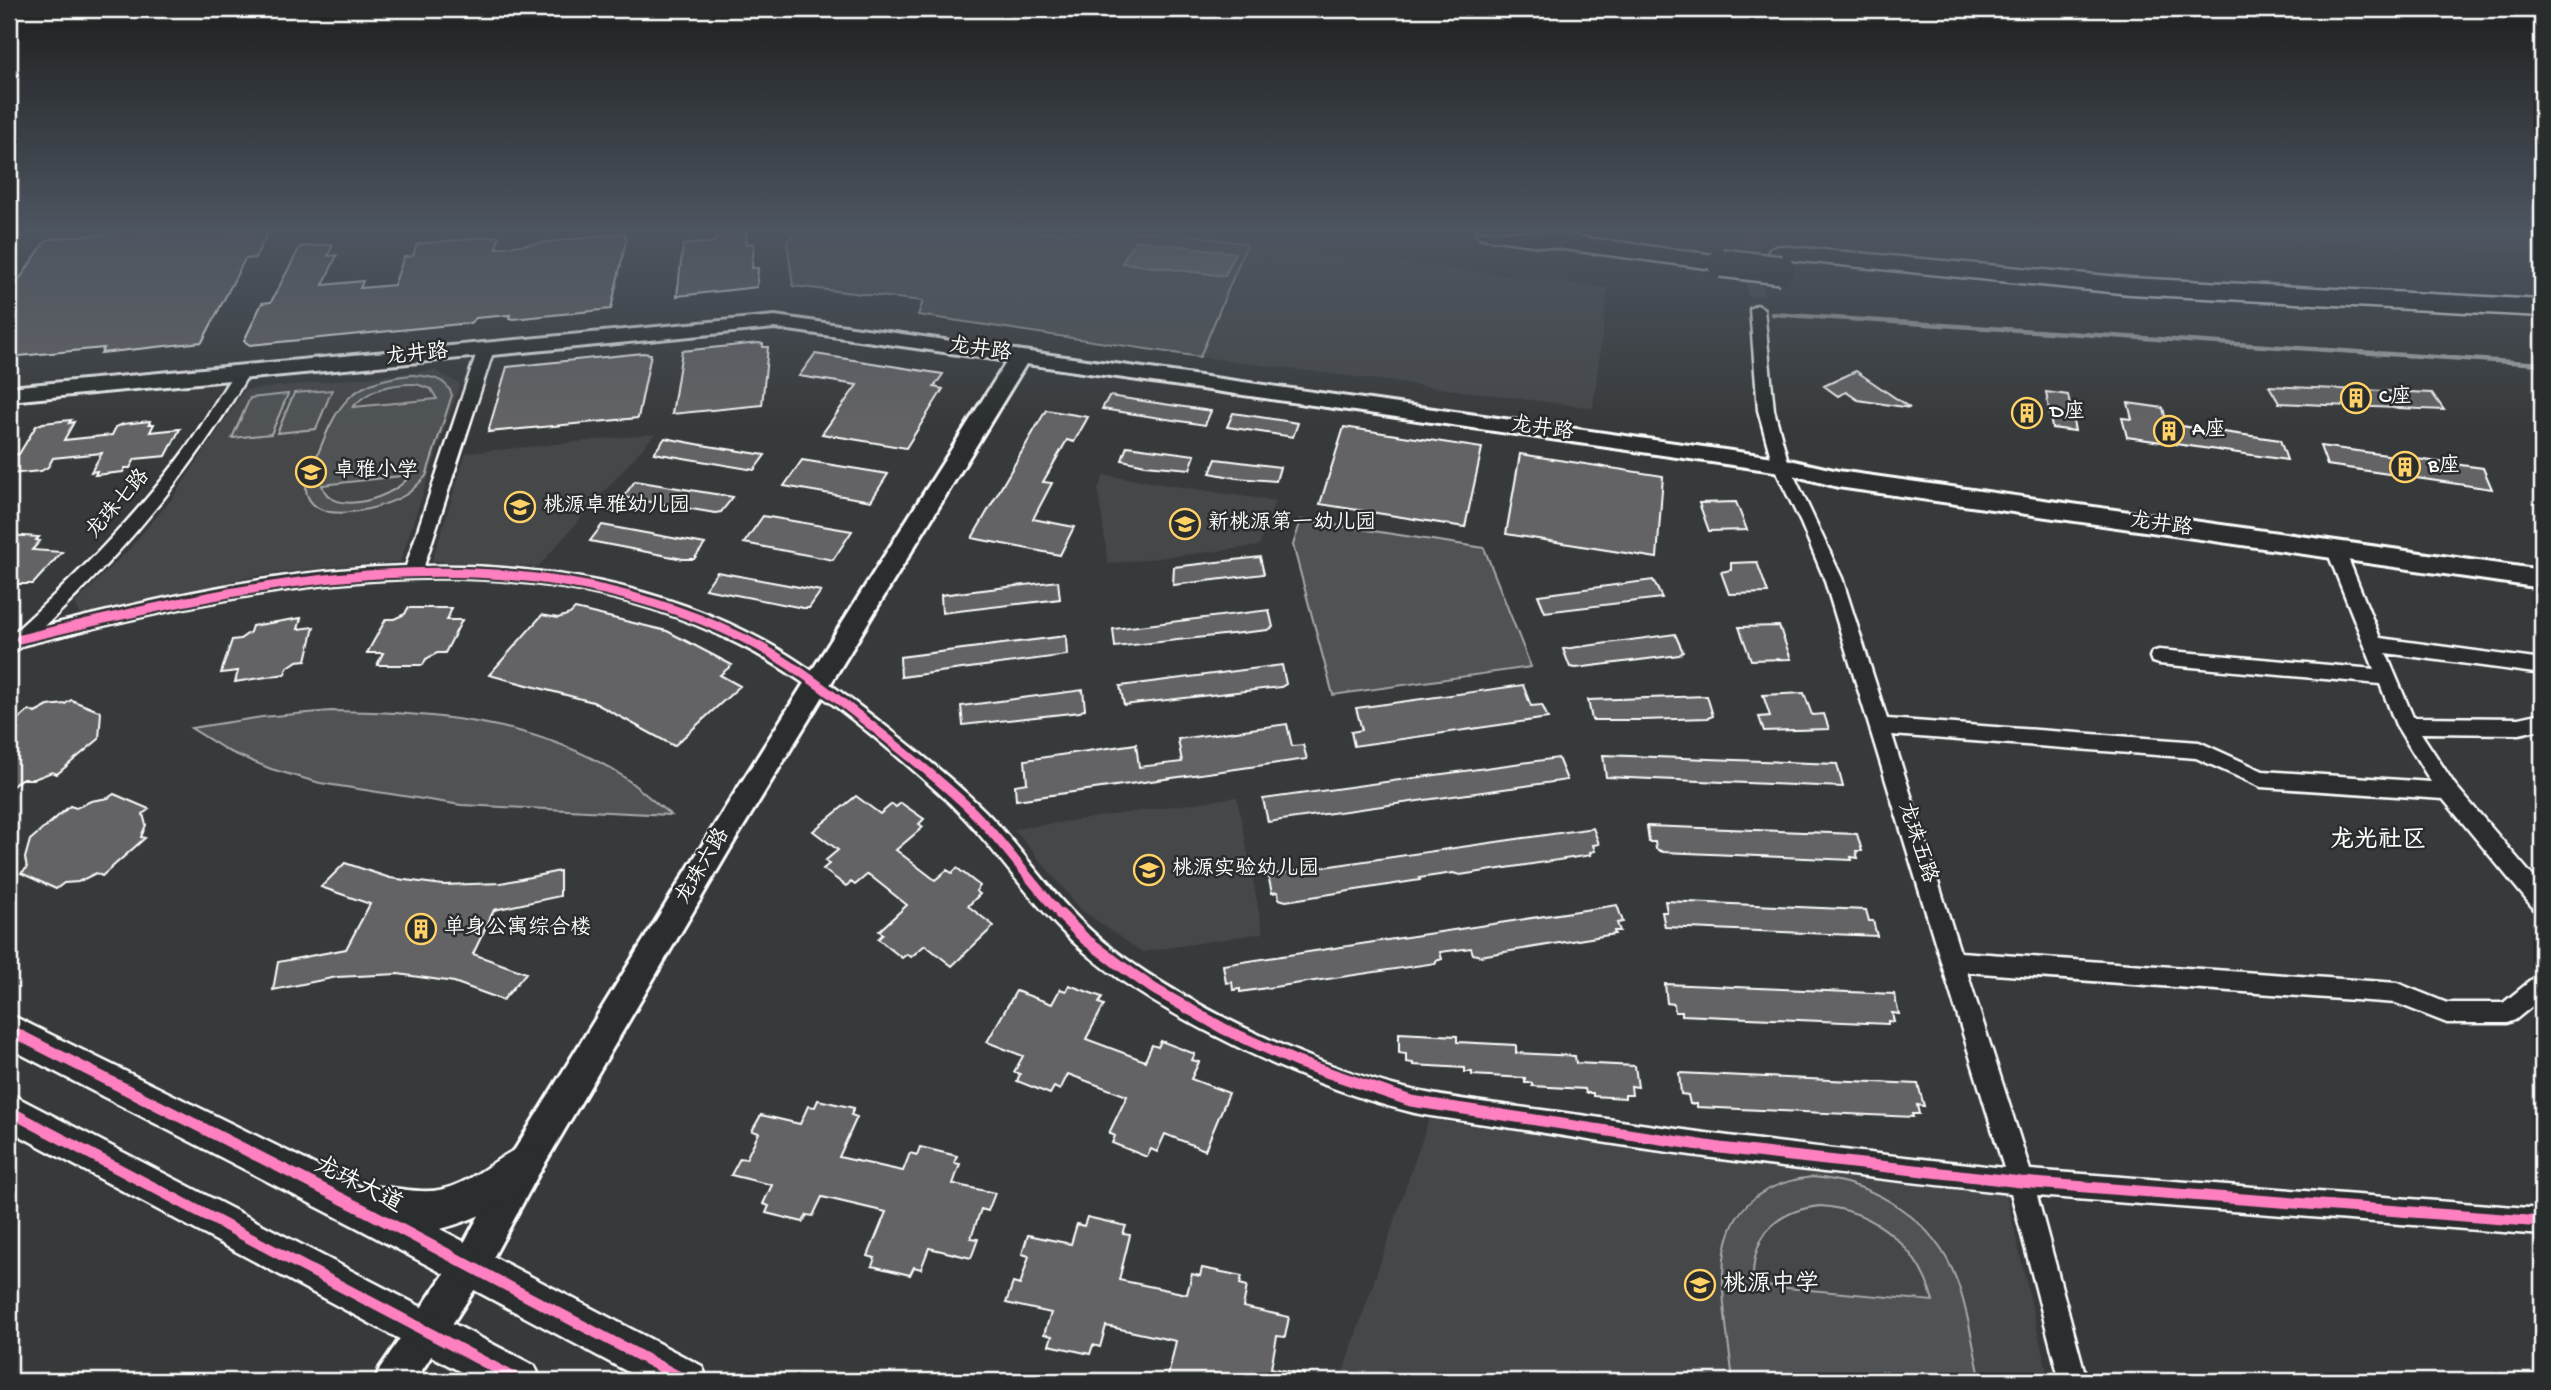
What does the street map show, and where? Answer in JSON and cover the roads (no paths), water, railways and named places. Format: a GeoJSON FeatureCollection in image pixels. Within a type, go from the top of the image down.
{"type":"FeatureCollection","features":[{"type":"Feature","properties":{"kind":"highway"},"geometry":{"type":"LineString","coordinates":[[2064,297],[2375,322],[2542,331]]}},
{"type":"Feature","properties":{"kind":"highway"},"geometry":{"type":"LineString","coordinates":[[2334,297],[2542,308]]}},
{"type":"Feature","properties":{"kind":"main road","name":"龙珠大道"},"geometry":{"type":"LineString","coordinates":[[9,1030],[335,1195],[687,1381]]}},
{"type":"Feature","properties":{"kind":"main road"},"geometry":{"type":"LineString","coordinates":[[9,1111],[520,1381]]}},
{"type":"Feature","properties":{"kind":"main road"},"geometry":{"type":"LineString","coordinates":[[335,1195],[386,1208],[433,1212],[460,1206],[488,1191],[526,1163]]}},
{"type":"Feature","properties":{"kind":"street","name":"龙珠五路"},"geometry":{"type":"LineString","coordinates":[[1757,309],[1766,410],[1781,465],[1833,578],[2021,1182],[2073,1381]]}},
{"type":"Feature","properties":{"kind":"street","name":"龙井路"},"geometry":{"type":"LineString","coordinates":[[9,394],[775,321],[1781,465],[1838,479],[2542,579]]}},
{"type":"Feature","properties":{"kind":"street"},"geometry":{"type":"LineString","coordinates":[[413,572],[486,349]]}},
{"type":"Feature","properties":{"kind":"street","name":"龙珠六路"},"geometry":{"type":"LineString","coordinates":[[393,1381],[470,1266],[526,1163],[817,683],[1020,357]]}},
{"type":"Feature","properties":{"kind":"street","name":"龙珠七路"},"geometry":{"type":"LineString","coordinates":[[14,644],[115,547],[159,496],[241,373]]}},
{"type":"Feature","properties":{"kind":"street","name":"龙井路"},"geometry":{"type":"LineString","coordinates":[[1781,465],[1824,461],[2542,565]]}},
{"type":"Feature","properties":{"kind":"street"},"geometry":{"type":"LineString","coordinates":[[2336,551],[2406,725],[2448,791],[2542,902]]}},
{"type":"Feature","properties":{"kind":"street"},"geometry":{"type":"LineString","coordinates":[[14,644],[255,587],[331,577],[413,572],[529,578],[624,595],[684,613],[740,637],[817,683],[898,746],[981,819],[1066,922],[1101,951],[1180,1005],[1235,1035],[1314,1070],[1412,1101],[1720,1148],[2021,1182],[2542,1222]]}},
{"type":"Feature","properties":{"kind":"street"},"geometry":{"type":"LineString","coordinates":[[2374,644],[2542,667]]}},
{"type":"Feature","properties":{"kind":"street"},"geometry":{"type":"LineString","coordinates":[[2159,657],[2386,677]]}},
{"type":"Feature","properties":{"kind":"street"},"geometry":{"type":"LineString","coordinates":[[2406,725],[2519,726],[2542,721]]}},
{"type":"Feature","properties":{"kind":"street"},"geometry":{"type":"LineString","coordinates":[[1878,726],[2199,750],[2261,779],[2448,791]]}},
{"type":"Feature","properties":{"kind":"street"},"geometry":{"type":"LineString","coordinates":[[1954,961],[2398,993],[2447,1013],[2507,1013],[2542,985]]}},
{"type":"Feature","properties":{"kind":"waterway"},"geometry":{"type":"LineString","coordinates":[[1772,314],[2542,364]]}},
{"type":"Feature","properties":{"kind":"tunnel"},"geometry":{"type":"LineString","coordinates":[[1756,297],[1757,309]]}},
{"type":"Feature","properties":{"kind":"place","name":"C座"},"geometry":{"type":"Point","coordinates":[2356,398]}},
{"type":"Feature","properties":{"kind":"place","name":"D座"},"geometry":{"type":"Point","coordinates":[2027,413]}},
{"type":"Feature","properties":{"kind":"place","name":"A座"},"geometry":{"type":"Point","coordinates":[2169,431]}},
{"type":"Feature","properties":{"kind":"place","name":"B座"},"geometry":{"type":"Point","coordinates":[2405,467]}},
{"type":"Feature","properties":{"kind":"place","name":"卓雅小学"},"geometry":{"type":"Point","coordinates":[311,472]}},
{"type":"Feature","properties":{"kind":"place","name":"桃源卓雅幼儿园"},"geometry":{"type":"Point","coordinates":[520,507]}},
{"type":"Feature","properties":{"kind":"place","name":"新桃源第一幼儿园"},"geometry":{"type":"Point","coordinates":[1185,524]}},
{"type":"Feature","properties":{"kind":"place","name":"桃源实验幼儿园"},"geometry":{"type":"Point","coordinates":[1149,870]}},
{"type":"Feature","properties":{"kind":"place","name":"单身公寓综合楼"},"geometry":{"type":"Point","coordinates":[421,929]}},
{"type":"Feature","properties":{"kind":"place","name":"桃源中学"},"geometry":{"type":"Point","coordinates":[1700,1285]}},
{"type":"Feature","properties":{"kind":"district","name":"龙光社区"},"geometry":{"type":"Point","coordinates":[2378,841]}}]}
